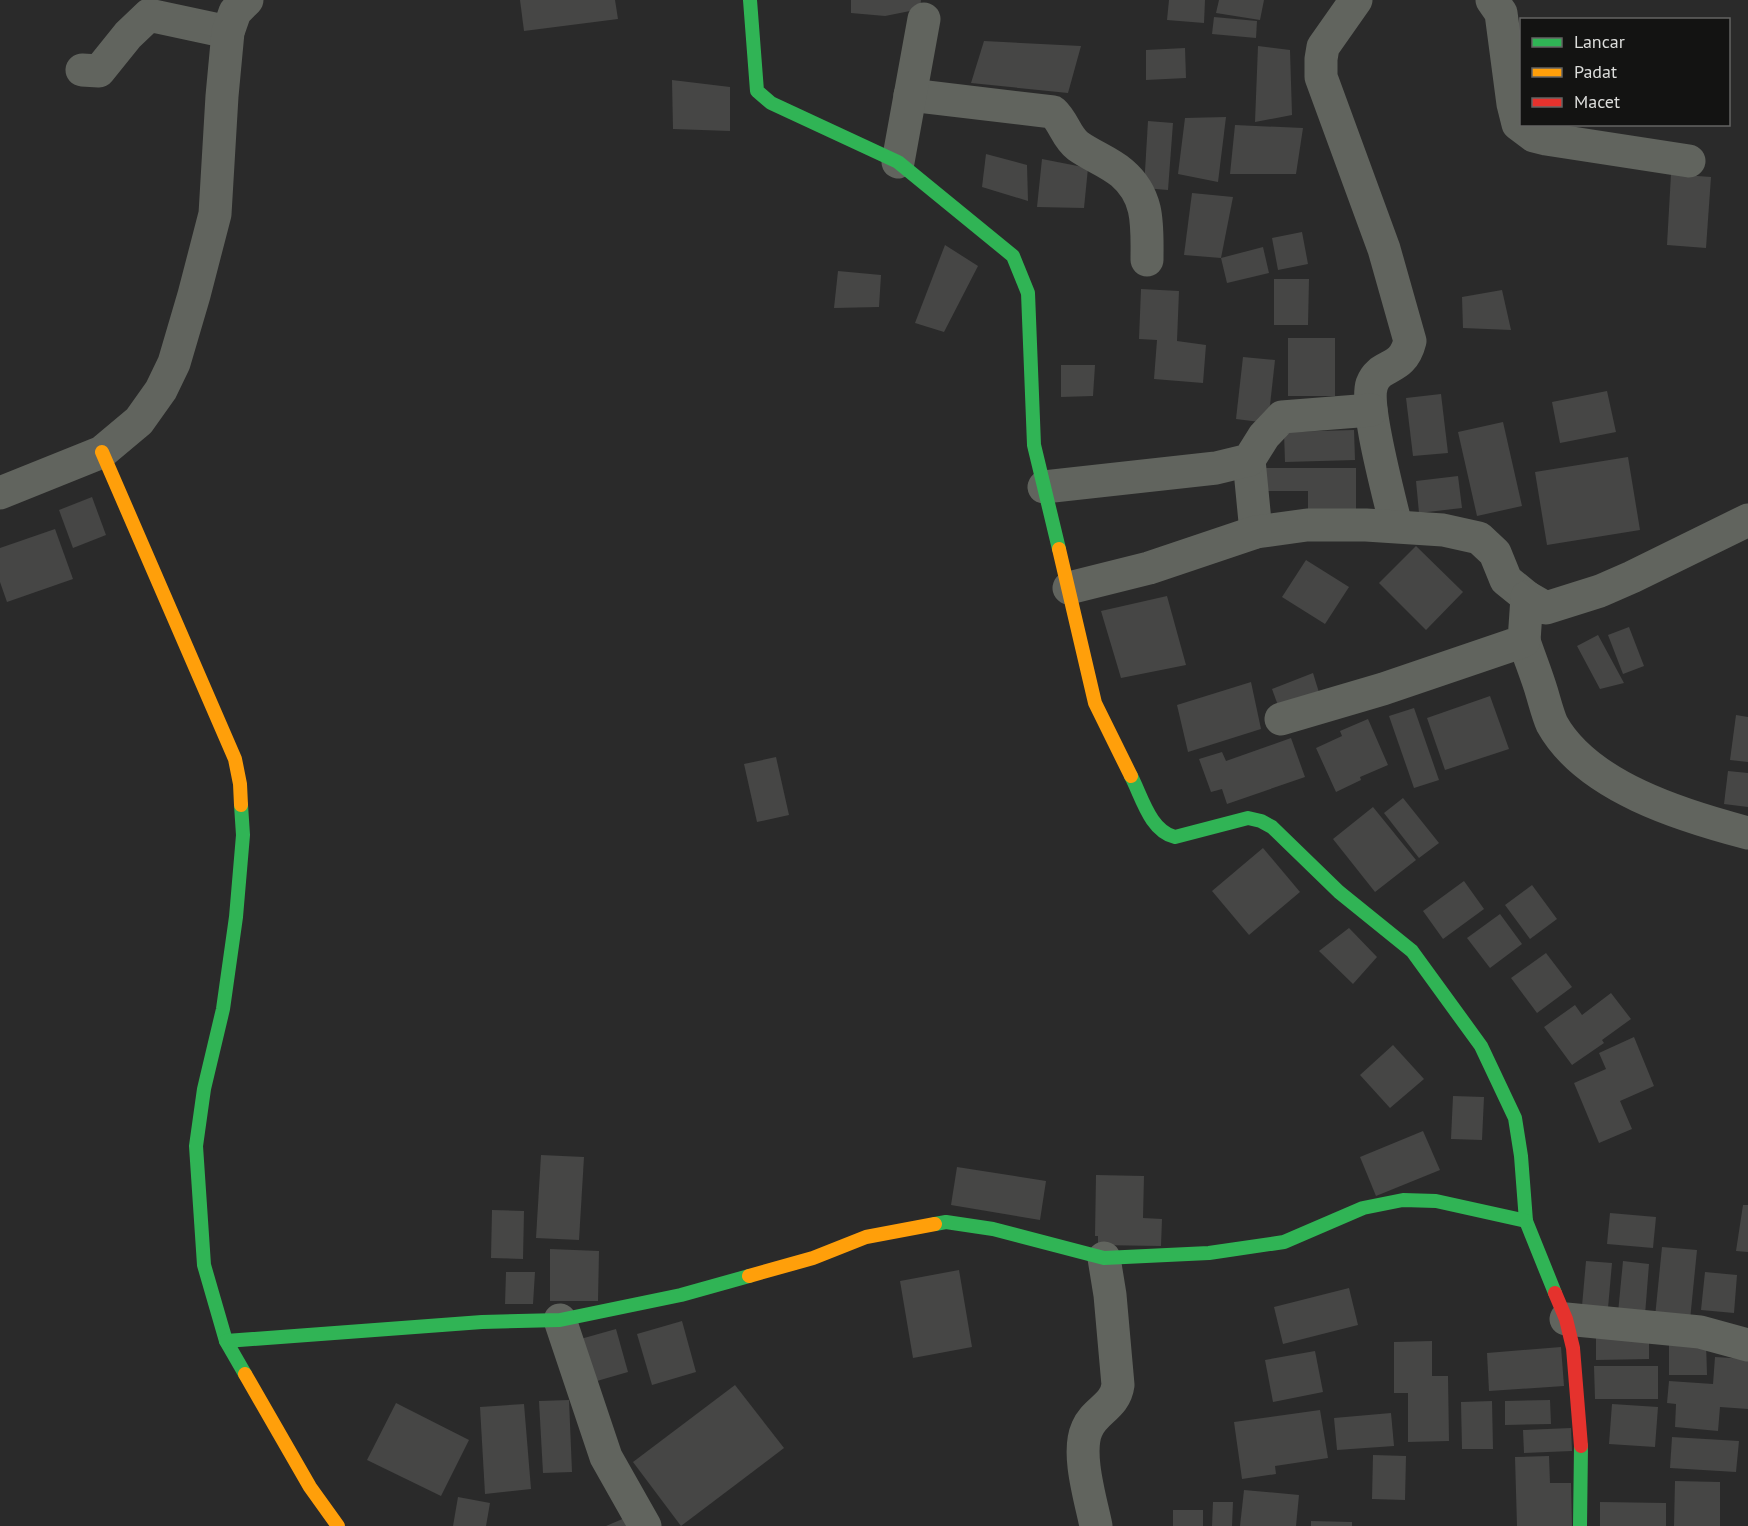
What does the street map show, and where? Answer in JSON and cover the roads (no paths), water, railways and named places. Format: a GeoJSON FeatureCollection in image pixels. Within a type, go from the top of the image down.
{"type":"FeatureCollection","features":[{"type":"Feature","properties":{"kind":"street"},"geometry":{"type":"LineString","coordinates":[[0,493],[102,453],[139,421],[161,390],[174,363],[215,214],[228,32],[236,12],[247,0]]}},
{"type":"Feature","properties":{"kind":"street"},"geometry":{"type":"LineString","coordinates":[[750,0],[757,91],[771,103],[898,162],[1013,256],[1028,293],[1034,445],[1095,703],[1157,828],[1166,835],[1175,837],[1237,820],[1261,821],[1272,827],[1339,892],[1412,951],[1481,1046],[1515,1118],[1521,1156],[1526,1221],[1566,1319],[1573,1348],[1581,1438],[1580,1526]]}},
{"type":"Feature","properties":{"kind":"street"},"geometry":{"type":"LineString","coordinates":[[1356,0],[1323,47],[1322,77],[1384,249],[1410,341],[1407,353],[1401,362],[1376,375],[1371,387],[1371,410],[1396,526]]}},
{"type":"Feature","properties":{"kind":"street"},"geometry":{"type":"LineString","coordinates":[[1492,0],[1502,13],[1513,104],[1520,126]]}},
{"type":"Feature","properties":{"kind":"street"},"geometry":{"type":"LineString","coordinates":[[82,69],[99,71],[128,35],[149,15],[228,32]]}},
{"type":"Feature","properties":{"kind":"street"},"geometry":{"type":"LineString","coordinates":[[898,162],[924,19]]}},
{"type":"Feature","properties":{"kind":"street"},"geometry":{"type":"LineString","coordinates":[[910,95],[1053,112],[1061,118],[1076,145],[1123,174],[1141,197],[1146,214],[1147,260]]}},
{"type":"Feature","properties":{"kind":"street"},"geometry":{"type":"LineString","coordinates":[[1521,126],[1534,136],[1546,139],[1689,161]]}},
{"type":"Feature","properties":{"kind":"street"},"geometry":{"type":"LineString","coordinates":[[1256,532],[1249,460],[1264,436],[1282,417],[1371,410]]}},
{"type":"Feature","properties":{"kind":"street"},"geometry":{"type":"LineString","coordinates":[[102,453],[235,759],[240,784],[243,835],[236,917],[223,1009],[204,1089],[196,1146],[204,1265],[226,1341],[310,1487],[338,1526]]}},
{"type":"Feature","properties":{"kind":"street"},"geometry":{"type":"LineString","coordinates":[[1044,487],[1216,468],[1249,460]]}},
{"type":"Feature","properties":{"kind":"street"},"geometry":{"type":"LineString","coordinates":[[1069,588],[1149,567],[1256,532],[1307,525],[1396,526],[1443,530],[1479,538],[1495,553],[1506,580],[1527,597],[1546,608],[1600,591],[1748,520]]}},
{"type":"Feature","properties":{"kind":"street"},"geometry":{"type":"LineString","coordinates":[[1527,597],[1524,641],[1552,723],[1568,745],[1595,770],[1640,797],[1696,820],[1748,833]]}},
{"type":"Feature","properties":{"kind":"street"},"geometry":{"type":"LineString","coordinates":[[1281,719],[1383,689],[1524,641]]}},
{"type":"Feature","properties":{"kind":"street"},"geometry":{"type":"LineString","coordinates":[[226,1341],[482,1322],[560,1320],[681,1295],[813,1258],[866,1237],[946,1222],[993,1230],[1104,1258],[1209,1253],[1284,1242],[1363,1208],[1403,1200],[1436,1201],[1526,1221]]}},
{"type":"Feature","properties":{"kind":"street"},"geometry":{"type":"LineString","coordinates":[[1096,1526],[1084,1464],[1084,1445],[1087,1429],[1101,1410],[1116,1396],[1118,1384],[1110,1295],[1104,1258]]}},
{"type":"Feature","properties":{"kind":"street"},"geometry":{"type":"LineString","coordinates":[[1566,1319],[1700,1332],[1748,1345]]}},
{"type":"Feature","properties":{"kind":"street"},"geometry":{"type":"LineString","coordinates":[[560,1320],[606,1457],[645,1526]]}}]}
